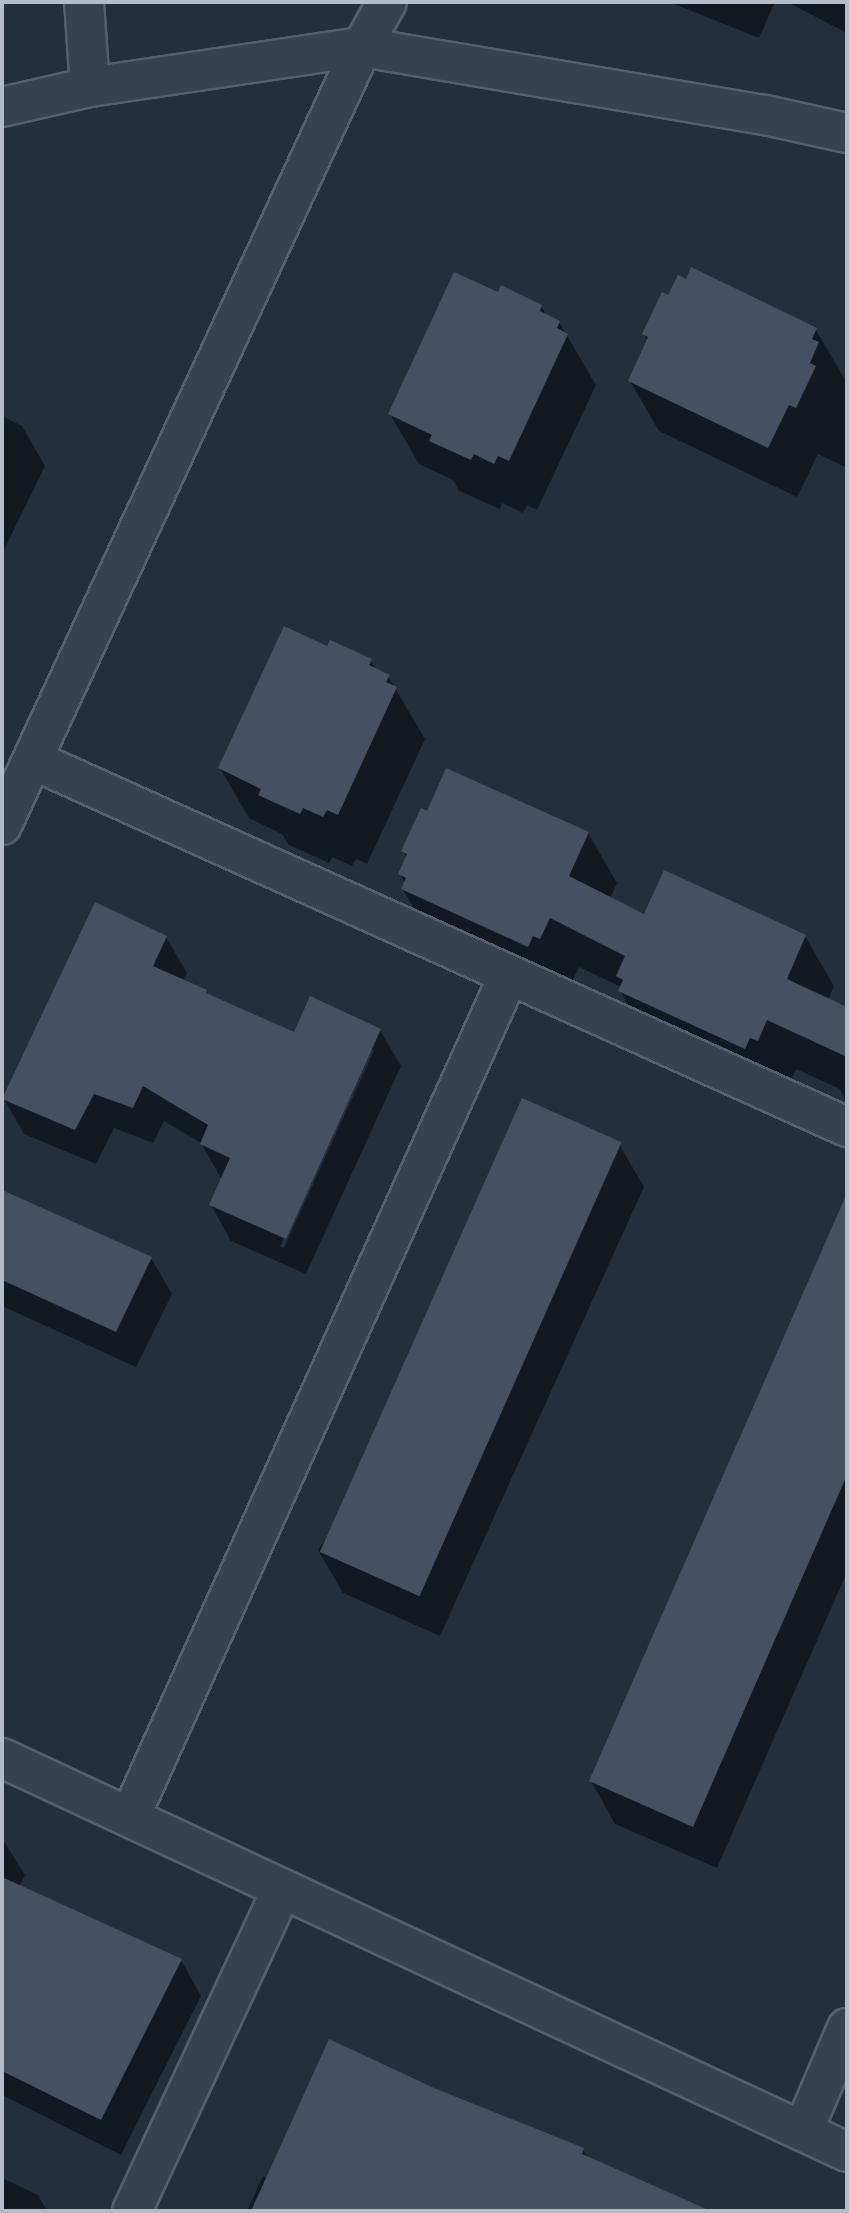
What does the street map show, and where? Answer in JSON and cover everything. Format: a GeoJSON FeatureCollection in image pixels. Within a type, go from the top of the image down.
{"type":"FeatureCollection","features":[{"type":"Feature","properties":{"kind":"street"},"geometry":{"type":"LineString","coordinates":[[84,2],[90,87]]}},
{"type":"Feature","properties":{"kind":"street"},"geometry":{"type":"LineString","coordinates":[[2,825],[362,47],[387,2]]}},
{"type":"Feature","properties":{"kind":"street"},"geometry":{"type":"LineString","coordinates":[[2,107],[90,87],[362,47],[765,115],[847,133]]}},
{"type":"Feature","properties":{"kind":"street"},"geometry":{"type":"LineString","coordinates":[[33,760],[847,1127]]}},
{"type":"Feature","properties":{"kind":"street"},"geometry":{"type":"LineString","coordinates":[[130,1817],[509,975]]}},
{"type":"Feature","properties":{"kind":"street"},"geometry":{"type":"LineString","coordinates":[[2,1758],[847,2152]]}},
{"type":"Feature","properties":{"kind":"street"},"geometry":{"type":"LineString","coordinates":[[132,2211],[282,1889]]}},
{"type":"Feature","properties":{"kind":"street"},"geometry":{"type":"LineString","coordinates":[[803,2131],[847,2028]]}},
{"type":"Feature","properties":{"kind":"building"},"geometry":{"type":"Polygon","coordinates":[[[691,267],[817,328],[812,339],[819,342],[810,363],[816,366],[796,408],[789,405],[768,448],[628,381],[648,337],[642,334],[662,292],[668,295],[678,275],[686,279],[691,267]]]}},
{"type":"Feature","properties":{"kind":"building"},"geometry":{"type":"Polygon","coordinates":[[[454,272],[498,292],[501,285],[542,305],[540,311],[560,321],[557,328],[568,334],[509,461],[498,456],[494,464],[474,454],[471,460],[429,441],[432,435],[388,414],[454,272]]]}},
{"type":"Feature","properties":{"kind":"building"},"geometry":{"type":"Polygon","coordinates":[[[284,626],[327,646],[330,640],[372,659],[369,665],[390,675],[386,682],[397,687],[338,815],[327,810],[323,817],[303,808],[300,814],[258,795],[261,789],[218,768],[284,626]]]}},
{"type":"Feature","properties":{"kind":"building"},"geometry":{"type":"Polygon","coordinates":[[[446,768],[589,832],[569,876],[644,914],[664,870],[806,935],[787,979],[847,1007],[847,1057],[767,1020],[758,1041],[750,1038],[745,1049],[618,991],[623,980],[616,976],[625,956],[550,918],[540,939],[533,936],[528,947],[401,889],[406,878],[398,874],[407,854],[401,851],[421,808],[427,811],[446,768]]]}},
{"type":"Feature","properties":{"kind":"building"},"geometry":{"type":"Polygon","coordinates":[[[95,902],[167,936],[153,966],[207,990],[206,993],[294,1032],[310,996],[381,1029],[286,1239],[209,1205],[230,1158],[200,1144],[208,1125],[143,1086],[133,1108],[94,1094],[75,1130],[2,1099],[95,902]]]}},
{"type":"Feature","properties":{"kind":"building"},"geometry":{"type":"Polygon","coordinates":[[[522,1098],[622,1142],[419,1596],[320,1552],[522,1098]]]}},
{"type":"Feature","properties":{"kind":"building"},"geometry":{"type":"Polygon","coordinates":[[[2,1190],[152,1257],[116,1332],[2,1280],[2,1190]]]}},
{"type":"Feature","properties":{"kind":"building"},"geometry":{"type":"Polygon","coordinates":[[[847,1193],[847,1475],[693,1827],[589,1781],[847,1193]]]}},
{"type":"Feature","properties":{"kind":"building"},"geometry":{"type":"Polygon","coordinates":[[[2,1877],[182,1959],[101,2120],[2,2071],[2,1877]]]}},
{"type":"Feature","properties":{"kind":"building"},"geometry":{"type":"Polygon","coordinates":[[[329,2039],[434,2088],[584,2148],[582,2154],[711,2211],[251,2211],[329,2039]]]}}]}
